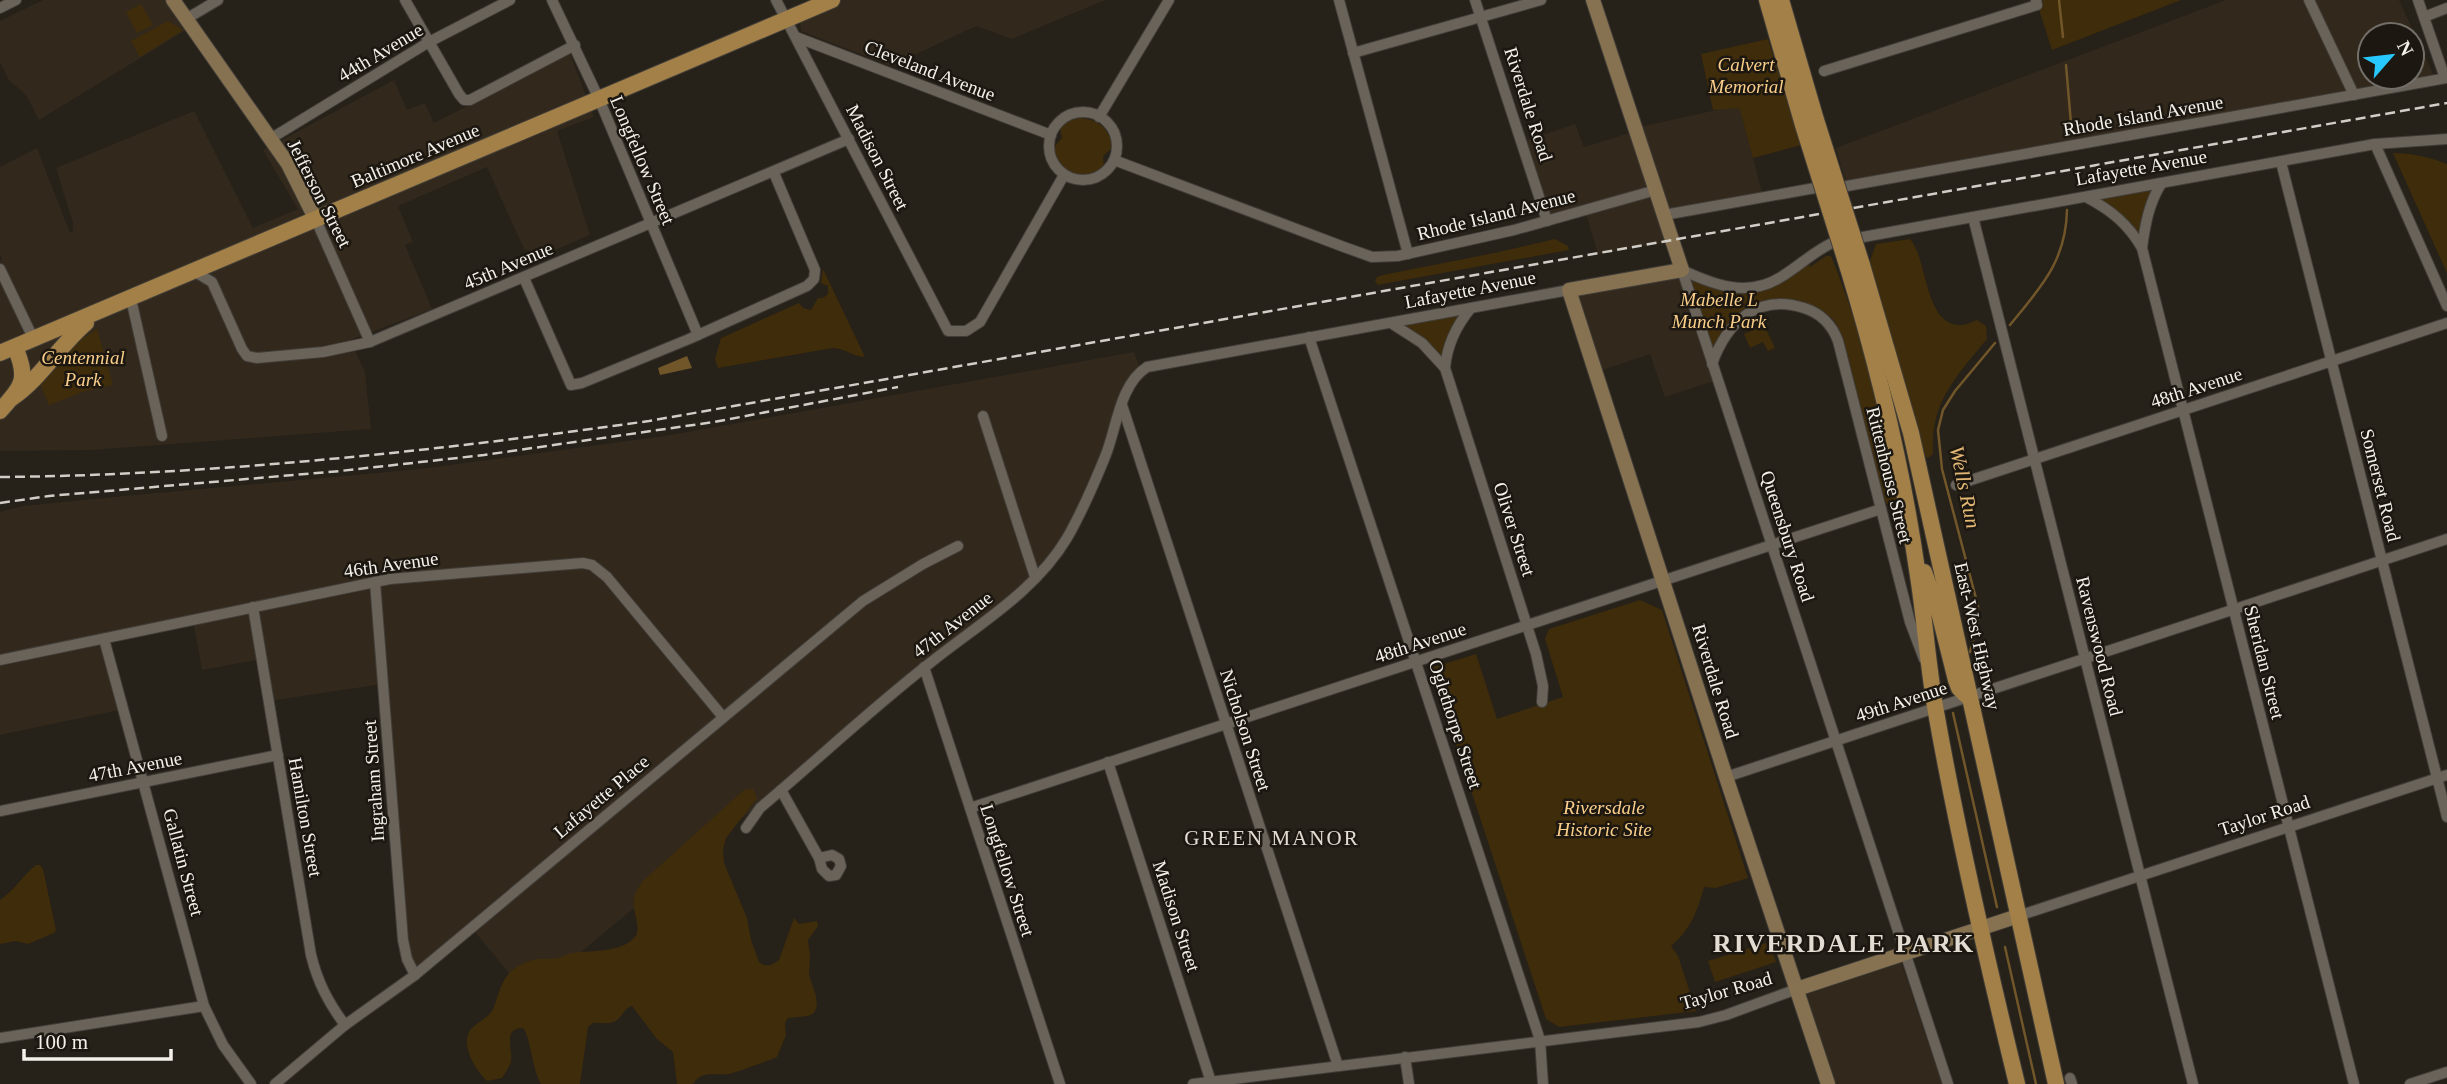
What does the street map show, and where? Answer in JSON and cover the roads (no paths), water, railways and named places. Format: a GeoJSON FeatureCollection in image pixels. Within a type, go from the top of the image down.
{"type":"FeatureCollection","features":[{"type":"Feature","properties":{"kind":"main road","name":"Baltimore Avenue"},"geometry":{"type":"LineString","coordinates":[[0,411],[22,383],[24,373],[7,350],[832,0]]}},
{"type":"Feature","properties":{"kind":"main road","name":"East-West Highway"},"geometry":{"type":"LineString","coordinates":[[1767,0],[1911,433],[2018,916],[2066,1082]]}},
{"type":"Feature","properties":{"kind":"main road","name":"East-West Highway"},"geometry":{"type":"LineString","coordinates":[[1781,0],[1810,123]]}},
{"type":"Feature","properties":{"kind":"main road","name":"East-West Highway"},"geometry":{"type":"LineString","coordinates":[[1855,266],[1885,396],[1912,537],[1935,708],[1981,929],[2017,1084]]}},
{"type":"Feature","properties":{"kind":"main road"},"geometry":{"type":"LineString","coordinates":[[12,398],[36,377],[70,337],[97,314]]}},
{"type":"Feature","properties":{"kind":"main road"},"geometry":{"type":"LineString","coordinates":[[1912,537],[1940,616],[1956,680],[1963,693],[1971,696]]}},
{"type":"Feature","properties":{"kind":"street"},"geometry":{"type":"LineString","coordinates":[[0,8],[16,0]]}},
{"type":"Feature","properties":{"kind":"street","name":"Jefferson Street"},"geometry":{"type":"LineString","coordinates":[[173,0],[288,164],[370,342]]}},
{"type":"Feature","properties":{"kind":"street"},"geometry":{"type":"LineString","coordinates":[[186,19],[218,0]]}},
{"type":"Feature","properties":{"kind":"street"},"geometry":{"type":"LineString","coordinates":[[405,0],[464,100],[470,100],[576,46]]}},
{"type":"Feature","properties":{"kind":"street","name":"44th Avenue"},"geometry":{"type":"LineString","coordinates":[[270,139],[429,42],[510,0]]}},
{"type":"Feature","properties":{"kind":"street","name":"Longfellow Street"},"geometry":{"type":"LineString","coordinates":[[552,0],[576,46],[698,335]]}},
{"type":"Feature","properties":{"kind":"street","name":"Madison Street"},"geometry":{"type":"LineString","coordinates":[[776,0],[948,331],[966,331],[980,322],[1064,175]]}},
{"type":"Feature","properties":{"kind":"street"},"geometry":{"type":"LineString","coordinates":[[1099,117],[1169,0]]}},
{"type":"Feature","properties":{"kind":"street"},"geometry":{"type":"LineString","coordinates":[[1339,0],[1408,254]]}},
{"type":"Feature","properties":{"kind":"street","name":"Riverdale Road"},"geometry":{"type":"LineString","coordinates":[[1475,0],[1547,221]]}},
{"type":"Feature","properties":{"kind":"street"},"geometry":{"type":"LineString","coordinates":[[1353,52],[1541,0]]}},
{"type":"Feature","properties":{"kind":"street","name":"Queensbury Road"},"geometry":{"type":"LineString","coordinates":[[1593,0],[1948,1084]]}},
{"type":"Feature","properties":{"kind":"street"},"geometry":{"type":"LineString","coordinates":[[2309,0],[2354,95]]}},
{"type":"Feature","properties":{"kind":"street"},"geometry":{"type":"LineString","coordinates":[[2418,0],[2446,78]]}},
{"type":"Feature","properties":{"kind":"street"},"geometry":{"type":"LineString","coordinates":[[1824,71],[2037,2]]}},
{"type":"Feature","properties":{"kind":"street"},"geometry":{"type":"LineString","coordinates":[[2424,17],[2447,8]]}},
{"type":"Feature","properties":{"kind":"street","name":"Cleveland Avenue"},"geometry":{"type":"LineString","coordinates":[[796,37],[1051,135]]}},
{"type":"Feature","properties":{"kind":"street","name":"Rhode Island Avenue"},"geometry":{"type":"LineString","coordinates":[[1847,186],[2446,78]]}},
{"type":"Feature","properties":{"kind":"street"},"geometry":{"type":"LineString","coordinates":[[1072,114],[1099,117],[1110,126],[1116,139],[1114,160],[1106,171],[1093,179],[1076,180],[1064,175],[1051,157],[1051,135],[1061,120],[1072,114]]}},
{"type":"Feature","properties":{"kind":"street","name":"45th Avenue"},"geometry":{"type":"LineString","coordinates":[[212,282],[247,356],[257,358],[323,352],[370,342],[849,139]]}},
{"type":"Feature","properties":{"kind":"street","name":"Lafayette Avenue"},"geometry":{"type":"LineString","coordinates":[[1863,237],[2375,144],[2447,139]]}},
{"type":"Feature","properties":{"kind":"street","name":"Lafayette Avenue"},"geometry":{"type":"LineString","coordinates":[[2426,140],[2447,145]]}},
{"type":"Feature","properties":{"kind":"street"},"geometry":{"type":"LineString","coordinates":[[2375,144],[2447,306]]}},
{"type":"Feature","properties":{"kind":"street","name":"Rhode Island Avenue"},"geometry":{"type":"LineString","coordinates":[[1114,160],[1344,247],[1380,258],[1408,254],[1547,221],[1656,190]]}},
{"type":"Feature","properties":{"kind":"street","name":"Somerset Road"},"geometry":{"type":"LineString","coordinates":[[2281,162],[2382,561],[2442,777],[2447,817]]}},
{"type":"Feature","properties":{"kind":"street"},"geometry":{"type":"LineString","coordinates":[[524,278],[571,385],[582,383],[698,335],[807,286],[814,279],[815,270],[774,173]]}},
{"type":"Feature","properties":{"kind":"street","name":"Sheridan Street"},"geometry":{"type":"LineString","coordinates":[[2142,248],[2154,195],[2161,184]]}},
{"type":"Feature","properties":{"kind":"street"},"geometry":{"type":"LineString","coordinates":[[1664,215],[1815,188]]}},
{"type":"Feature","properties":{"kind":"street","name":"Sheridan Street"},"geometry":{"type":"LineString","coordinates":[[2086,197],[2122,220],[2142,248],[2354,1084]]}},
{"type":"Feature","properties":{"kind":"street","name":"Ravenswood Road"},"geometry":{"type":"LineString","coordinates":[[1973,217],[2193,1084]]}},
{"type":"Feature","properties":{"kind":"street"},"geometry":{"type":"LineString","coordinates":[[1682,270],[1720,286],[1748,289],[1765,285],[1784,275],[1814,252],[1832,243]]}},
{"type":"Feature","properties":{"kind":"street"},"geometry":{"type":"LineString","coordinates":[[195,272],[212,282],[219,261]]}},
{"type":"Feature","properties":{"kind":"street"},"geometry":{"type":"LineString","coordinates":[[0,269],[34,340]]}},
{"type":"Feature","properties":{"kind":"street","name":"Lafayette Avenue"},"geometry":{"type":"LineString","coordinates":[[1122,405],[1130,384],[1147,367],[1682,270]]}},
{"type":"Feature","properties":{"kind":"street"},"geometry":{"type":"LineString","coordinates":[[1712,364],[1718,348],[1737,324],[1755,310],[1770,303],[1765,285]]}},
{"type":"Feature","properties":{"kind":"street","name":"Riverdale Road"},"geometry":{"type":"LineString","coordinates":[[1569,290],[1828,1084]]}},
{"type":"Feature","properties":{"kind":"street"},"geometry":{"type":"LineString","coordinates":[[131,299],[162,436]]}},
{"type":"Feature","properties":{"kind":"street","name":"Rittenhouse Street"},"geometry":{"type":"LineString","coordinates":[[1770,303],[1790,304],[1816,314],[1831,326],[1835,333],[1910,622],[1931,677]]}},
{"type":"Feature","properties":{"kind":"street"},"geometry":{"type":"LineString","coordinates":[[1445,368],[1452,338],[1471,308]]}},
{"type":"Feature","properties":{"kind":"street","name":"Oliver Street"},"geometry":{"type":"LineString","coordinates":[[1391,323],[1422,343],[1445,368],[1541,673],[1542,702]]}},
{"type":"Feature","properties":{"kind":"street","name":"48th Avenue"},"geometry":{"type":"LineString","coordinates":[[1956,485],[2447,323]]}},
{"type":"Feature","properties":{"kind":"street","name":"Oglethorpe Street"},"geometry":{"type":"LineString","coordinates":[[1309,337],[1540,1040],[1543,1084]]}},
{"type":"Feature","properties":{"kind":"street","name":"47th Avenue"},"geometry":{"type":"LineString","coordinates":[[746,828],[760,808],[924,667],[1004,607],[1035,577],[1056,553],[1074,524],[1106,454],[1122,405]]}},
{"type":"Feature","properties":{"kind":"street","name":"Nicholson Street"},"geometry":{"type":"LineString","coordinates":[[1122,405],[1338,1066]]}},
{"type":"Feature","properties":{"kind":"street"},"geometry":{"type":"LineString","coordinates":[[983,416],[1035,577]]}},
{"type":"Feature","properties":{"kind":"street","name":"48th Avenue"},"geometry":{"type":"LineString","coordinates":[[970,808],[1881,509]]}},
{"type":"Feature","properties":{"kind":"street","name":"49th Avenue"},"geometry":{"type":"LineString","coordinates":[[1726,777],[2447,539]]}},
{"type":"Feature","properties":{"kind":"street","name":"Lafayette Place"},"geometry":{"type":"LineString","coordinates":[[275,1084],[345,1025],[415,975],[863,601],[923,564],[958,547]]}},
{"type":"Feature","properties":{"kind":"street","name":"46th Avenue"},"geometry":{"type":"LineString","coordinates":[[0,660],[375,582],[574,563],[592,565],[607,577],[723,717]]}},
{"type":"Feature","properties":{"kind":"street","name":"Ingraham Street"},"geometry":{"type":"LineString","coordinates":[[375,582],[403,940],[407,959],[415,975]]}},
{"type":"Feature","properties":{"kind":"street","name":"Hamilton Street"},"geometry":{"type":"LineString","coordinates":[[253,607],[317,979],[324,996],[345,1025]]}},
{"type":"Feature","properties":{"kind":"street","name":"Gallatin Street"},"geometry":{"type":"LineString","coordinates":[[104,639],[204,1006],[223,1045],[251,1084]]}},
{"type":"Feature","properties":{"kind":"street","name":"Longfellow Street"},"geometry":{"type":"LineString","coordinates":[[924,667],[1060,1084]]}},
{"type":"Feature","properties":{"kind":"street","name":"47th Avenue"},"geometry":{"type":"LineString","coordinates":[[0,811],[278,755]]}},
{"type":"Feature","properties":{"kind":"street","name":"Madison Street"},"geometry":{"type":"LineString","coordinates":[[1108,762],[1211,1082]]}},
{"type":"Feature","properties":{"kind":"street","name":"Taylor Road"},"geometry":{"type":"LineString","coordinates":[[1193,1084],[1699,1021],[2442,777]]}},
{"type":"Feature","properties":{"kind":"street"},"geometry":{"type":"LineString","coordinates":[[781,790],[819,858]]}},
{"type":"Feature","properties":{"kind":"street"},"geometry":{"type":"LineString","coordinates":[[0,1038],[204,1006]]}},
{"type":"Feature","properties":{"kind":"street"},"geometry":{"type":"LineString","coordinates":[[1405,1057],[1409,1084]]}},
{"type":"Feature","properties":{"kind":"street"},"geometry":{"type":"LineString","coordinates":[[2410,1084],[2447,1072]]}},
{"type":"Feature","properties":{"kind":"waterway","name":"Wells Run"},"geometry":{"type":"LineString","coordinates":[[2059,0],[2063,37]]}},
{"type":"Feature","properties":{"kind":"waterway","name":"Wells Run"},"geometry":{"type":"LineString","coordinates":[[2066,65],[2072,135]]}},
{"type":"Feature","properties":{"kind":"waterway","name":"Wells Run"},"geometry":{"type":"LineString","coordinates":[[2010,325],[2057,259],[2066,228],[2067,210]]}},
{"type":"Feature","properties":{"kind":"waterway","name":"Wells Run"},"geometry":{"type":"LineString","coordinates":[[1970,652],[1978,621],[1978,606],[1942,469],[1938,430],[1943,410],[1955,391],[1995,343]]}},
{"type":"Feature","properties":{"kind":"waterway"},"geometry":{"type":"LineString","coordinates":[[1953,713],[1997,907]]}},
{"type":"Feature","properties":{"kind":"waterway"},"geometry":{"type":"LineString","coordinates":[[2005,947],[2036,1084]]}},
{"type":"Feature","properties":{"kind":"railway"},"geometry":{"type":"LineString","coordinates":[[0,477],[163,472],[325,460],[649,421],[2447,103]]}},
{"type":"Feature","properties":{"kind":"railway"},"geometry":{"type":"LineString","coordinates":[[0,503],[49,496],[340,471],[484,455],[714,422],[898,387]]}},
{"type":"Feature","properties":{"kind":"district","name":"GREEN MANOR"},"geometry":{"type":"Point","coordinates":[1272,838]}},
{"type":"Feature","properties":{"kind":"district","name":"RIVERDALE PARK"},"geometry":{"type":"Point","coordinates":[1844,943]}},
{"type":"Feature","properties":{"kind":"park label","name":"Calvert Memorial"},"geometry":{"type":"Point","coordinates":[1746,75]}},
{"type":"Feature","properties":{"kind":"park label","name":"Mabelle L Munch Park"},"geometry":{"type":"Point","coordinates":[1719,310]}},
{"type":"Feature","properties":{"kind":"park label","name":"Centennial Park"},"geometry":{"type":"Point","coordinates":[83,368]}},
{"type":"Feature","properties":{"kind":"park label","name":"Riversdale Historic Site"},"geometry":{"type":"Point","coordinates":[1604,818]}}]}
